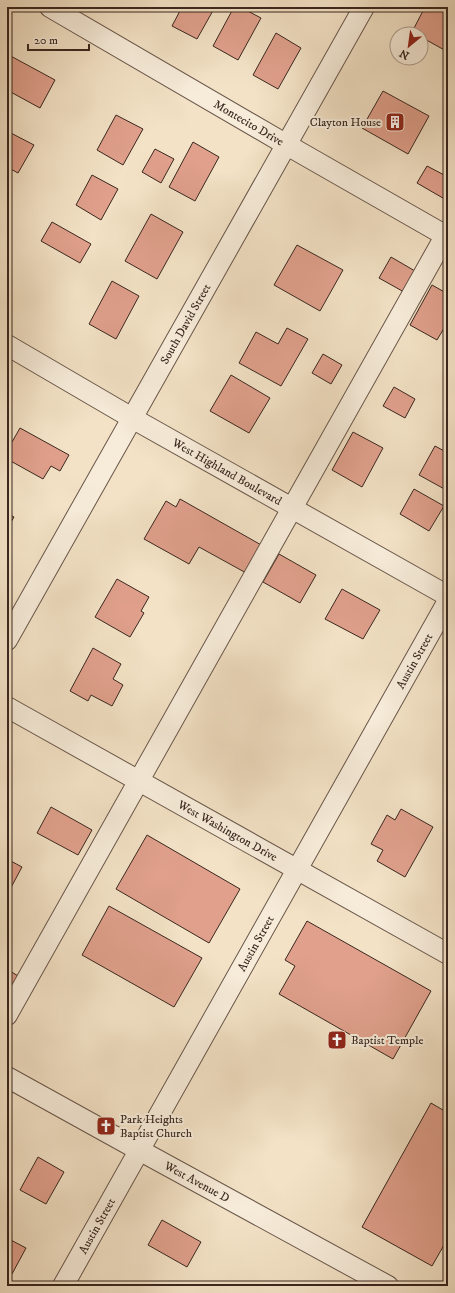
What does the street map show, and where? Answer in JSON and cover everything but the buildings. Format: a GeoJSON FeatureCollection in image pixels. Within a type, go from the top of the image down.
{"type":"FeatureCollection","features":[{"type":"Feature","properties":{"kind":"street","name":"Montecito Drive"},"geometry":{"type":"LineString","coordinates":[[50,7],[286,144],[447,234]]}},
{"type":"Feature","properties":{"kind":"street","name":"South David Street"},"geometry":{"type":"LineString","coordinates":[[7,640],[364,7]]}},
{"type":"Feature","properties":{"kind":"street"},"geometry":{"type":"LineString","coordinates":[[7,1015],[138,780],[447,234]]}},
{"type":"Feature","properties":{"kind":"street","name":"West Highland Boulevard"},"geometry":{"type":"LineString","coordinates":[[7,345],[132,418],[448,596]]}},
{"type":"Feature","properties":{"kind":"street","name":"Austin Street"},"geometry":{"type":"LineString","coordinates":[[63,1286],[448,600]]}},
{"type":"Feature","properties":{"kind":"street","name":"West Washington Drive"},"geometry":{"type":"LineString","coordinates":[[7,707],[448,954]]}},
{"type":"Feature","properties":{"kind":"street","name":"West Avenue D"},"geometry":{"type":"LineString","coordinates":[[7,1077],[388,1286]]}},
{"type":"Feature","properties":{"kind":"place","name":"Clayton House"},"geometry":{"type":"Point","coordinates":[395,122]}},
{"type":"Feature","properties":{"kind":"place","name":"Baptist Temple"},"geometry":{"type":"Point","coordinates":[337,1040]}},
{"type":"Feature","properties":{"kind":"place","name":"Park Heights Baptist Church"},"geometry":{"type":"Point","coordinates":[106,1126]}}]}
